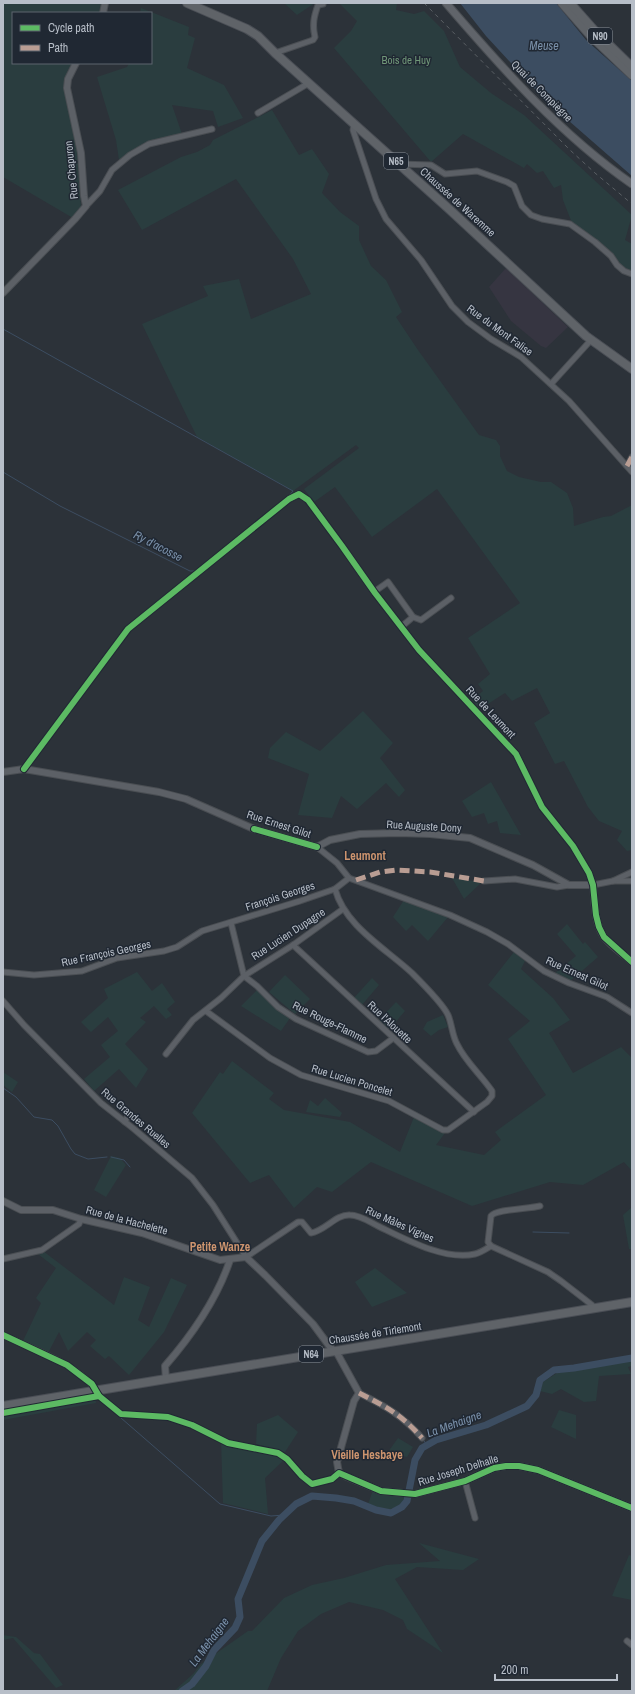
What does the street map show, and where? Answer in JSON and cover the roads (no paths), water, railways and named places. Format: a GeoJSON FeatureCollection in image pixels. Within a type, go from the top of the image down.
{"type":"FeatureCollection","features":[{"type":"Feature","properties":{"kind":"main road","name":"Chaussée de Waremme"},"geometry":{"type":"LineString","coordinates":[[187,3],[246,29],[258,36],[591,340],[632,369]]}},
{"type":"Feature","properties":{"kind":"main road","name":"Quai de Compiègne"},"geometry":{"type":"LineString","coordinates":[[446,3],[497,61],[536,102],[590,152],[632,184]]}},
{"type":"Feature","properties":{"kind":"main road","name":"N90"},"geometry":{"type":"LineString","coordinates":[[562,3],[590,34],[632,75]]}},
{"type":"Feature","properties":{"kind":"main road","name":"N90"},"geometry":{"type":"LineString","coordinates":[[570,3],[594,30],[632,67]]}},
{"type":"Feature","properties":{"kind":"main road","name":"Chaussée de Tirlemont"},"geometry":{"type":"LineString","coordinates":[[3,1406],[632,1302]]}},
{"type":"Feature","properties":{"kind":"street"},"geometry":{"type":"LineString","coordinates":[[275,53],[313,40],[315,36],[312,28],[315,11],[318,5],[323,4]]}},
{"type":"Feature","properties":{"kind":"street","name":"Rue Chapuron"},"geometry":{"type":"LineString","coordinates":[[3,293],[86,206],[83,189],[81,153],[67,88],[68,79],[76,64]]}},
{"type":"Feature","properties":{"kind":"street"},"geometry":{"type":"LineString","coordinates":[[258,113],[308,83]]}},
{"type":"Feature","properties":{"kind":"street","name":"Rue du Mont Falise"},"geometry":{"type":"LineString","coordinates":[[354,124],[353,130],[379,206],[386,218],[421,260],[452,306],[468,322],[491,339],[522,357],[569,401],[632,472]]}},
{"type":"Feature","properties":{"kind":"street"},"geometry":{"type":"LineString","coordinates":[[86,206],[100,191],[112,170],[130,155],[149,144],[212,129]]}},
{"type":"Feature","properties":{"kind":"street"},"geometry":{"type":"LineString","coordinates":[[399,164],[431,165],[445,174],[477,171],[507,182],[514,186],[522,206],[531,215],[542,219],[570,224],[611,256],[617,266],[632,274]]}},
{"type":"Feature","properties":{"kind":"street"},"geometry":{"type":"LineString","coordinates":[[551,384],[591,340]]}},
{"type":"Feature","properties":{"kind":"street"},"geometry":{"type":"LineString","coordinates":[[627,466],[632,458]]}},
{"type":"Feature","properties":{"kind":"street","name":"Rue de Leumont"},"geometry":{"type":"LineString","coordinates":[[24,769],[101,663],[128,629],[289,499],[299,494],[308,500],[374,592],[419,650],[516,754],[542,808],[573,846],[589,873],[593,885],[596,915],[599,927],[604,937],[632,962]]}},
{"type":"Feature","properties":{"kind":"street"},"geometry":{"type":"LineString","coordinates":[[374,592],[388,582],[413,617],[421,620],[451,598]]}},
{"type":"Feature","properties":{"kind":"street"},"geometry":{"type":"LineString","coordinates":[[401,626],[413,617]]}},
{"type":"Feature","properties":{"kind":"street","name":"Rue Ernest Gilot"},"geometry":{"type":"LineString","coordinates":[[3,772],[24,769],[159,792],[186,799],[254,829],[318,847],[337,864],[349,878],[448,914],[487,932],[508,944],[544,972],[607,997],[632,1013]]}},
{"type":"Feature","properties":{"kind":"street","name":"Rue Auguste Dony"},"geometry":{"type":"LineString","coordinates":[[318,847],[330,840],[360,834],[430,834],[470,838],[533,865],[568,885],[593,885]]}},
{"type":"Feature","properties":{"kind":"street"},"geometry":{"type":"LineString","coordinates":[[613,881],[632,872]]}},
{"type":"Feature","properties":{"kind":"street"},"geometry":{"type":"LineString","coordinates":[[335,889],[349,878]]}},
{"type":"Feature","properties":{"kind":"street"},"geometry":{"type":"LineString","coordinates":[[484,881],[515,879],[558,887],[568,885]]}},
{"type":"Feature","properties":{"kind":"street"},"geometry":{"type":"LineString","coordinates":[[593,885],[613,881],[632,881]]}},
{"type":"Feature","properties":{"kind":"street","name":"Rue Lucien Poncelet"},"geometry":{"type":"LineString","coordinates":[[206,1011],[270,1058],[301,1075],[389,1101],[443,1130],[448,1130],[487,1102],[492,1096],[492,1090],[457,1045],[444,1007],[412,973],[386,952],[343,909],[335,889]]}},
{"type":"Feature","properties":{"kind":"street","name":"François Georges"},"geometry":{"type":"LineString","coordinates":[[231,923],[335,889]]}},
{"type":"Feature","properties":{"kind":"street","name":"Rue Lucien Dupagne"},"geometry":{"type":"LineString","coordinates":[[166,1054],[193,1020],[206,1011],[244,976],[293,945],[343,909]]}},
{"type":"Feature","properties":{"kind":"street","name":"Rue Lucien Dupagne"},"geometry":{"type":"LineString","coordinates":[[231,923],[244,976]]}},
{"type":"Feature","properties":{"kind":"street","name":"Rue François Georges"},"geometry":{"type":"LineString","coordinates":[[3,972],[34,975],[82,971],[117,958],[164,951],[177,947],[202,931],[231,923]]}},
{"type":"Feature","properties":{"kind":"street","name":"Rue l'Alouette"},"geometry":{"type":"LineString","coordinates":[[293,945],[392,1039],[474,1112]]}},
{"type":"Feature","properties":{"kind":"street","name":"Rue Rouge-Flamme"},"geometry":{"type":"LineString","coordinates":[[244,976],[278,1006],[296,1019],[368,1052],[376,1051],[392,1039]]}},
{"type":"Feature","properties":{"kind":"street","name":"Rue Grandes Ruelles"},"geometry":{"type":"LineString","coordinates":[[3,1001],[48,1051],[101,1103],[192,1178],[213,1205],[246,1257]]}},
{"type":"Feature","properties":{"kind":"street"},"geometry":{"type":"LineString","coordinates":[[125,1122],[129,1113]]}},
{"type":"Feature","properties":{"kind":"street","name":"Rue de la Hachelette"},"geometry":{"type":"LineString","coordinates":[[3,1201],[21,1210],[53,1210],[81,1219],[162,1239],[220,1260],[246,1257]]}},
{"type":"Feature","properties":{"kind":"street"},"geometry":{"type":"LineString","coordinates":[[540,1206],[493,1213],[489,1227],[488,1242],[491,1246],[548,1272],[592,1305],[592,1309]]}},
{"type":"Feature","properties":{"kind":"street","name":"Rue Mâles Vignes"},"geometry":{"type":"LineString","coordinates":[[246,1257],[298,1222],[302,1222],[311,1233],[316,1232],[337,1219],[348,1215],[357,1216],[399,1236],[445,1254],[459,1256],[476,1254],[491,1246]]}},
{"type":"Feature","properties":{"kind":"street"},"geometry":{"type":"LineString","coordinates":[[3,1259],[42,1250],[79,1224],[81,1219]]}},
{"type":"Feature","properties":{"kind":"street"},"geometry":{"type":"LineString","coordinates":[[246,1257],[313,1324],[330,1347],[337,1353],[359,1393],[395,1412],[422,1438]]}},
{"type":"Feature","properties":{"kind":"street"},"geometry":{"type":"LineString","coordinates":[[166,1379],[165,1366],[196,1326],[226,1273],[230,1260]]}},
{"type":"Feature","properties":{"kind":"street"},"geometry":{"type":"LineString","coordinates":[[3,1335],[67,1365],[92,1384],[96,1391]]}},
{"type":"Feature","properties":{"kind":"street"},"geometry":{"type":"LineString","coordinates":[[302,1476],[312,1484],[332,1478],[339,1473],[337,1462],[354,1401],[359,1393]]}},
{"type":"Feature","properties":{"kind":"street","name":"Rue Joseph Delhalle"},"geometry":{"type":"LineString","coordinates":[[339,1473],[381,1491],[416,1494],[465,1481],[494,1468],[518,1466],[538,1470],[632,1508]]}},
{"type":"Feature","properties":{"kind":"street"},"geometry":{"type":"LineString","coordinates":[[465,1481],[475,1518]]}},
{"type":"Feature","properties":{"kind":"street"},"geometry":{"type":"LineString","coordinates":[[627,1641],[632,1645]]}},
{"type":"Feature","properties":{"kind":"water","name":"Meuse"},"geometry":{"type":"Polygon","coordinates":[[[460,3],[556,3],[586,40],[632,81],[632,176],[545,100],[486,36],[460,3]]]}},
{"type":"Feature","properties":{"kind":"waterway"},"geometry":{"type":"LineString","coordinates":[[3,329],[293,491],[288,497]]}},
{"type":"Feature","properties":{"kind":"waterway","name":"Ry d'acosse"},"geometry":{"type":"LineString","coordinates":[[3,472],[60,506],[190,571],[195,571]]}},
{"type":"Feature","properties":{"kind":"waterway","name":"Ry d'acosse"},"geometry":{"type":"LineString","coordinates":[[199,568],[231,543]]}},
{"type":"Feature","properties":{"kind":"waterway"},"geometry":{"type":"LineString","coordinates":[[3,1088],[16,1097],[34,1117],[52,1120],[58,1126],[75,1154],[88,1159],[107,1157]]}},
{"type":"Feature","properties":{"kind":"waterway"},"geometry":{"type":"LineString","coordinates":[[111,1157],[124,1160],[130,1167]]}},
{"type":"Feature","properties":{"kind":"waterway"},"geometry":{"type":"LineString","coordinates":[[533,1232],[569,1233]]}},
{"type":"Feature","properties":{"kind":"waterway","name":"La Mehaigne"},"geometry":{"type":"LineString","coordinates":[[182,1691],[192,1684],[206,1666],[214,1650],[235,1628],[240,1617],[238,1599],[262,1541],[279,1520],[296,1504],[312,1496],[336,1498],[354,1501],[376,1510],[391,1513],[402,1507],[407,1501],[415,1460],[422,1448],[436,1440],[486,1425],[527,1406],[536,1395],[540,1380],[554,1370],[632,1358]]}},
{"type":"Feature","properties":{"kind":"waterway"},"geometry":{"type":"LineString","coordinates":[[98,1398],[220,1504],[271,1516],[284,1515]]}},
{"type":"Feature","properties":{"kind":"waterway","name":"La Mehaigne"},"geometry":{"type":"LineString","coordinates":[[424,1441],[427,1445]]}},
{"type":"Feature","properties":{"kind":"railway"},"geometry":{"type":"LineString","coordinates":[[424,3],[570,150],[632,204]]}},
{"type":"Feature","properties":{"kind":"district","name":"Leumont"},"geometry":{"type":"Point","coordinates":[365,856]}},
{"type":"Feature","properties":{"kind":"district","name":"Petite Wanze"},"geometry":{"type":"Point","coordinates":[220,1247]}},
{"type":"Feature","properties":{"kind":"district","name":"Vieille Hesbaye"},"geometry":{"type":"Point","coordinates":[367,1455]}},
{"type":"Feature","properties":{"kind":"park label","name":"Bois de Huy"},"geometry":{"type":"Point","coordinates":[406,60]}}]}
